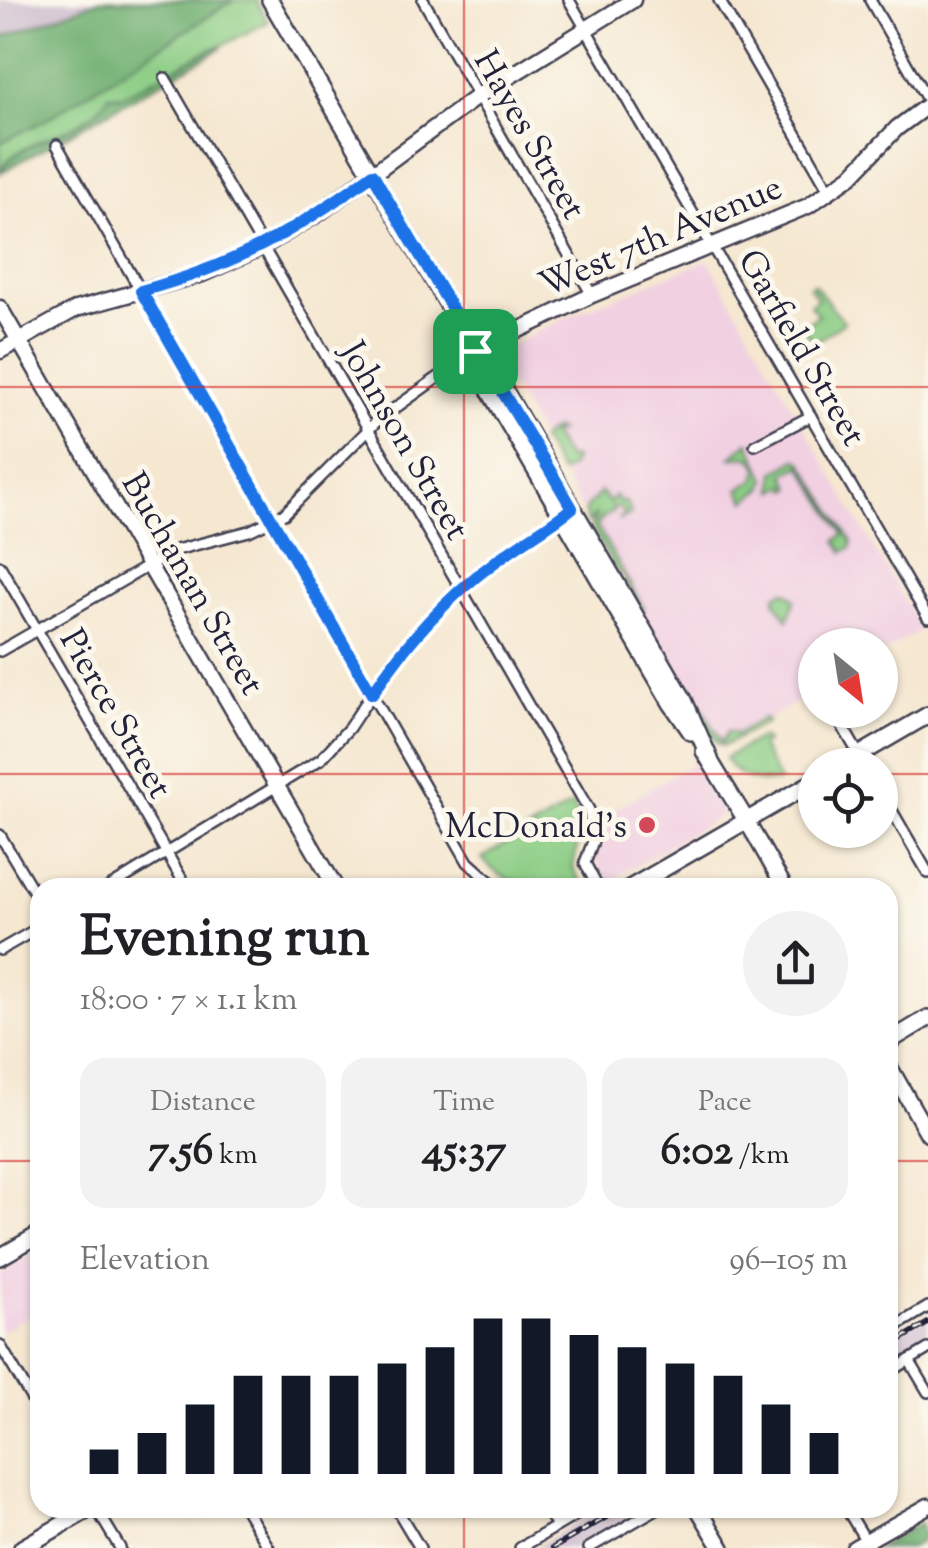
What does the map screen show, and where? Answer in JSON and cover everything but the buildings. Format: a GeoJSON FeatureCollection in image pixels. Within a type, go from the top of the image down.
{"type":"FeatureCollection","features":[{"type":"Feature","properties":{"kind":"main road"},"geometry":{"type":"LineString","coordinates":[[270,0],[475,351],[490,392],[567,512],[640,638],[670,703],[710,759],[746,820]]}},
{"type":"Feature","properties":{"kind":"main road"},"geometry":{"type":"LineString","coordinates":[[880,748],[928,715]]}},
{"type":"Feature","properties":{"kind":"main road"},"geometry":{"type":"LineString","coordinates":[[647,878],[798,791]]}},
{"type":"Feature","properties":{"kind":"main road"},"geometry":{"type":"LineString","coordinates":[[898,1036],[928,1018]]}},
{"type":"Feature","properties":{"kind":"main road"},"geometry":{"type":"LineString","coordinates":[[0,1257],[30,1240]]}},
{"type":"Feature","properties":{"kind":"main road"},"geometry":{"type":"LineString","coordinates":[[22,1548],[75,1518]]}},
{"type":"Feature","properties":{"kind":"main road"},"geometry":{"type":"LineString","coordinates":[[704,1518],[722,1548]]}},
{"type":"Feature","properties":{"kind":"street","name":"Hayes Street"},"geometry":{"type":"LineString","coordinates":[[423,0],[592,295]]}},
{"type":"Feature","properties":{"kind":"street","name":"Garfield Street"},"geometry":{"type":"LineString","coordinates":[[569,0],[928,618]]}},
{"type":"Feature","properties":{"kind":"street"},"geometry":{"type":"LineString","coordinates":[[0,351],[76,309],[202,274],[262,248],[373,174],[478,96],[632,0]]}},
{"type":"Feature","properties":{"kind":"street"},"geometry":{"type":"LineString","coordinates":[[719,0],[830,192]]}},
{"type":"Feature","properties":{"kind":"street"},"geometry":{"type":"LineString","coordinates":[[870,0],[928,103]]}},
{"type":"Feature","properties":{"kind":"street","name":"Johnson Street"},"geometry":{"type":"LineString","coordinates":[[165,78],[589,810],[593,842],[585,863],[593,878]]}},
{"type":"Feature","properties":{"kind":"street","name":"West 7th Avenue"},"geometry":{"type":"LineString","coordinates":[[0,651],[186,546],[273,521],[297,505],[368,429],[419,388],[475,351],[592,295],[792,213],[851,176],[897,128],[928,103]]}},
{"type":"Feature","properties":{"kind":"street"},"geometry":{"type":"LineString","coordinates":[[57,145],[468,862],[486,878]]}},
{"type":"Feature","properties":{"kind":"street","name":"Buchanan Street"},"geometry":{"type":"LineString","coordinates":[[0,308],[330,878]]}},
{"type":"Feature","properties":{"kind":"street"},"geometry":{"type":"LineString","coordinates":[[755,445],[811,416]]}},
{"type":"Feature","properties":{"kind":"street"},"geometry":{"type":"LineString","coordinates":[[125,878],[278,788],[331,750],[414,634],[494,562],[567,512]]}},
{"type":"Feature","properties":{"kind":"street","name":"Pierce Street"},"geometry":{"type":"LineString","coordinates":[[0,566],[181,878]]}},
{"type":"Feature","properties":{"kind":"street"},"geometry":{"type":"LineString","coordinates":[[746,820],[779,878]]}},
{"type":"Feature","properties":{"kind":"street"},"geometry":{"type":"LineString","coordinates":[[898,821],[928,873]]}},
{"type":"Feature","properties":{"kind":"street"},"geometry":{"type":"LineString","coordinates":[[0,835],[30,885]]}},
{"type":"Feature","properties":{"kind":"street"},"geometry":{"type":"LineString","coordinates":[[0,950],[30,933]]}},
{"type":"Feature","properties":{"kind":"street"},"geometry":{"type":"LineString","coordinates":[[898,1082],[928,1134]]}},
{"type":"Feature","properties":{"kind":"street"},"geometry":{"type":"LineString","coordinates":[[898,1322],[928,1307]]}},
{"type":"Feature","properties":{"kind":"street"},"geometry":{"type":"LineString","coordinates":[[0,1345],[30,1396]]}},
{"type":"Feature","properties":{"kind":"street"},"geometry":{"type":"LineString","coordinates":[[898,1367],[928,1349]]}},
{"type":"Feature","properties":{"kind":"street"},"geometry":{"type":"LineString","coordinates":[[909,1360],[928,1392]]}},
{"type":"Feature","properties":{"kind":"street"},"geometry":{"type":"LineString","coordinates":[[850,1518],[860,1545],[928,1506]]}},
{"type":"Feature","properties":{"kind":"street"},"geometry":{"type":"LineString","coordinates":[[100,1518],[120,1548]]}},
{"type":"Feature","properties":{"kind":"street"},"geometry":{"type":"LineString","coordinates":[[251,1518],[269,1548]]}},
{"type":"Feature","properties":{"kind":"street"},"geometry":{"type":"LineString","coordinates":[[402,1518],[420,1548]]}},
{"type":"Feature","properties":{"kind":"street"},"geometry":{"type":"LineString","coordinates":[[552,1518],[557,1526]]}},
{"type":"Feature","properties":{"kind":"street"},"geometry":{"type":"LineString","coordinates":[[520,1548],[571,1518]]}},
{"type":"Feature","properties":{"kind":"street"},"geometry":{"type":"LineString","coordinates":[[589,1548],[641,1518]]}},
{"type":"Feature","properties":{"kind":"shaded area"},"geometry":{"type":"Polygon","coordinates":[[[0,0],[100,0],[0,38],[0,0]]]}},
{"type":"Feature","properties":{"kind":"shaded area"},"geometry":{"type":"Polygon","coordinates":[[[708,260],[921,630],[898,643],[898,628],[798,628],[798,702],[719,748],[495,357],[567,317],[708,260]]]}},
{"type":"Feature","properties":{"kind":"shaded area"},"geometry":{"type":"Polygon","coordinates":[[[697,761],[724,814],[615,878],[606,878],[595,859],[603,816],[697,761]]]}},
{"type":"Feature","properties":{"kind":"shaded area"},"geometry":{"type":"Polygon","coordinates":[[[30,1255],[30,1315],[0,1332],[0,1273],[30,1255]]]}},
{"type":"Feature","properties":{"kind":"shaded area"},"geometry":{"type":"Polygon","coordinates":[[[928,1315],[928,1342],[898,1360],[898,1334],[928,1315]]]}},
{"type":"Feature","properties":{"kind":"shaded area"},"geometry":{"type":"Polygon","coordinates":[[[585,1518],[630,1518],[578,1548],[534,1548],[585,1518]]]}},
{"type":"Feature","properties":{"kind":"green space"},"geometry":{"type":"Polygon","coordinates":[[[100,0],[234,0],[45,120],[0,143],[0,38],[100,0]]]}},
{"type":"Feature","properties":{"kind":"green space"},"geometry":{"type":"Polygon","coordinates":[[[234,0],[256,0],[268,22],[122,96],[109,95],[85,120],[23,150],[0,171],[0,143],[45,120],[234,0]]]}},
{"type":"Feature","properties":{"kind":"green space"},"geometry":{"type":"Polygon","coordinates":[[[222,48],[0,173],[19,152],[84,120],[109,95],[122,96],[211,49],[222,48]]]}},
{"type":"Feature","properties":{"kind":"green space"},"geometry":{"type":"Polygon","coordinates":[[[814,284],[844,322],[814,343],[802,328],[818,315],[810,305],[818,298],[809,287],[814,284]]]}},
{"type":"Feature","properties":{"kind":"green space"},"geometry":{"type":"Polygon","coordinates":[[[554,429],[559,431],[552,434],[566,458],[574,458],[571,467],[560,473],[540,439],[554,429]]]}},
{"type":"Feature","properties":{"kind":"green space"},"geometry":{"type":"Polygon","coordinates":[[[749,442],[766,479],[763,488],[746,501],[739,489],[755,480],[756,463],[743,456],[731,457],[749,442]]]}},
{"type":"Feature","properties":{"kind":"green space"},"geometry":{"type":"Polygon","coordinates":[[[801,460],[852,542],[851,548],[843,552],[836,541],[844,534],[801,465],[785,474],[792,488],[788,490],[785,485],[774,491],[775,472],[801,460]]]}},
{"type":"Feature","properties":{"kind":"green space"},"geometry":{"type":"Polygon","coordinates":[[[601,492],[610,503],[615,495],[620,503],[625,501],[631,513],[618,521],[624,514],[620,508],[612,508],[613,512],[597,526],[644,609],[640,611],[591,527],[596,514],[588,523],[586,517],[586,509],[601,492]]]}},
{"type":"Feature","properties":{"kind":"green space"},"geometry":{"type":"Polygon","coordinates":[[[786,591],[795,599],[788,620],[775,601],[777,594],[786,591]]]}},
{"type":"Feature","properties":{"kind":"green space"},"geometry":{"type":"Polygon","coordinates":[[[692,692],[722,742],[728,731],[737,734],[764,718],[767,722],[723,746],[716,742],[687,693],[692,692]]]}},
{"type":"Feature","properties":{"kind":"green space"},"geometry":{"type":"Polygon","coordinates":[[[762,737],[766,742],[761,746],[779,781],[748,778],[735,771],[725,758],[762,737]]]}},
{"type":"Feature","properties":{"kind":"green space"},"geometry":{"type":"Polygon","coordinates":[[[573,804],[581,827],[573,868],[579,878],[506,878],[482,858],[573,804]]]}},
{"type":"Feature","properties":{"kind":"green space"},"geometry":{"type":"Polygon","coordinates":[[[920,1523],[925,1539],[910,1548],[877,1548],[920,1523]]]}},
{"type":"Feature","properties":{"kind":"railway"},"geometry":{"type":"LineString","coordinates":[[898,1341],[928,1323]]}},
{"type":"Feature","properties":{"kind":"railway"},"geometry":{"type":"LineString","coordinates":[[553,1548],[605,1518]]}},
{"type":"Feature","properties":{"kind":"place","name":"McDonald's"},"geometry":{"type":"Point","coordinates":[647,825]}},
{"type":"Feature","properties":{"kind":"route"},"geometry":{"type":"LineString","coordinates":[[373,174],[475,351],[502,386],[572,508],[494,562],[434,612],[372,694],[141,291],[202,274],[262,248],[373,174]]}}]}
